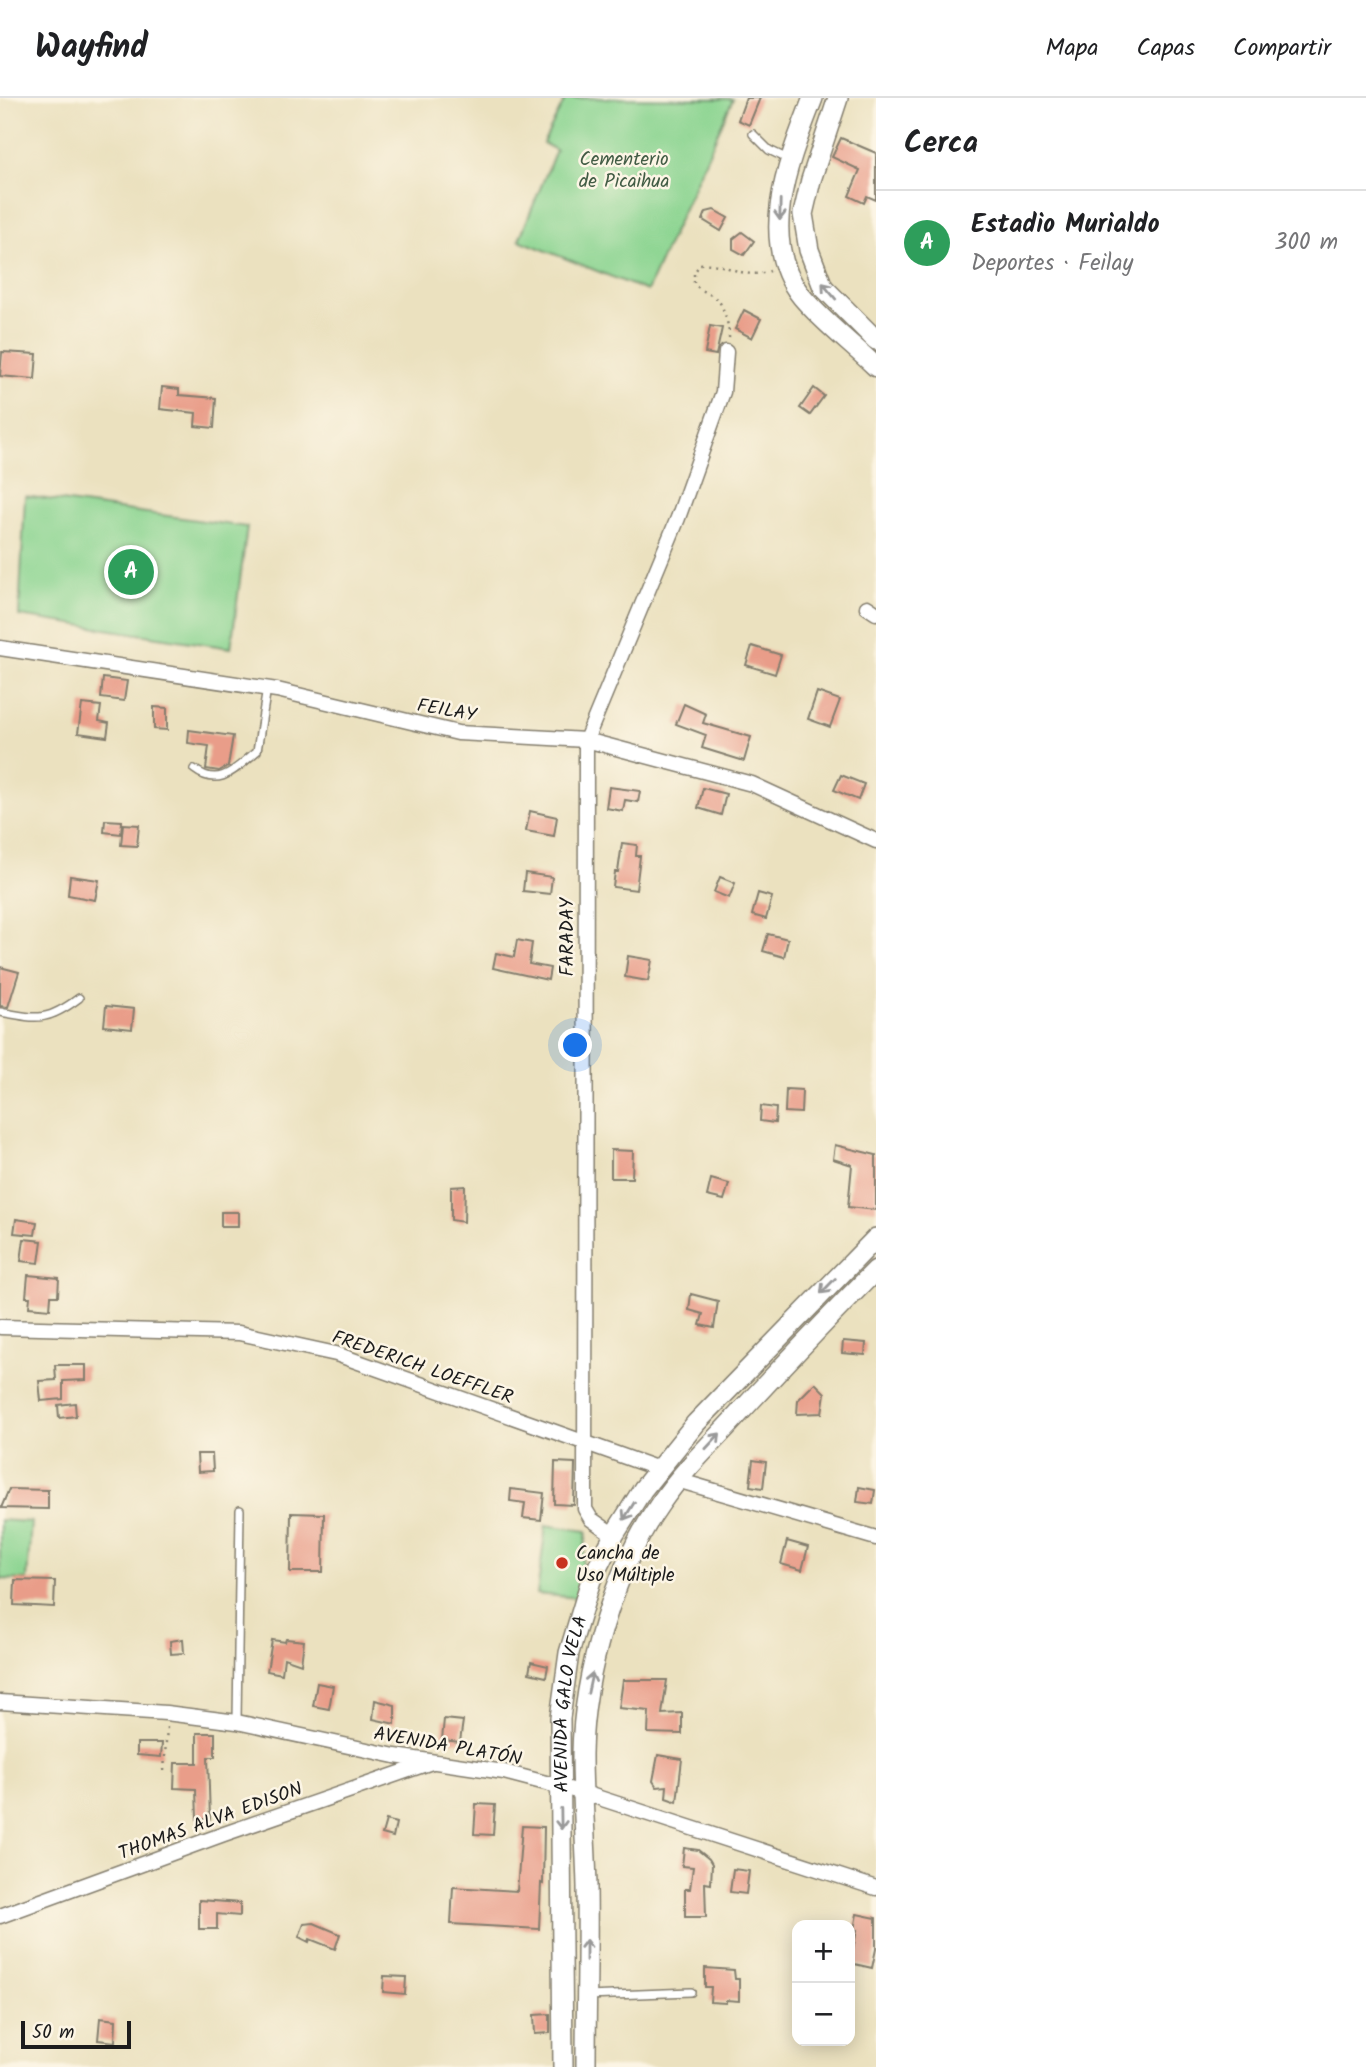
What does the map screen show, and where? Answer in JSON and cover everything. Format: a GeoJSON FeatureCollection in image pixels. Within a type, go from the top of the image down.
{"type":"FeatureCollection","features":[{"type":"Feature","properties":{"kind":"main road"},"geometry":{"type":"LineString","coordinates":[[813,98],[790,160],[780,197],[780,243],[784,264],[803,299],[876,367]]}},
{"type":"Feature","properties":{"kind":"main road"},"geometry":{"type":"LineString","coordinates":[[838,98],[811,180],[803,214],[809,250],[823,287],[876,340]]}},
{"type":"Feature","properties":{"kind":"main road","name":"AVENIDA GALO VELA"},"geometry":{"type":"LineString","coordinates":[[563,2067],[560,1718],[569,1653],[591,1580],[614,1535],[643,1489],[696,1423],[876,1238]]}},
{"type":"Feature","properties":{"kind":"main road","name":"AVENIDA GALO VELA"},"geometry":{"type":"LineString","coordinates":[[586,2067],[587,1888],[582,1751],[588,1689],[603,1627],[639,1539],[677,1480],[876,1270]]}},
{"type":"Feature","properties":{"kind":"street","name":"FARADAY"},"geometry":{"type":"LineString","coordinates":[[614,1535],[591,1519],[585,1509],[586,740],[678,518],[723,392],[726,352]]}},
{"type":"Feature","properties":{"kind":"street","name":"FEILAY"},"geometry":{"type":"LineString","coordinates":[[0,649],[267,688],[458,733],[586,740],[752,784],[876,841]]}},
{"type":"Feature","properties":{"kind":"street","name":"FREDERICH LOEFFLER"},"geometry":{"type":"LineString","coordinates":[[0,1327],[239,1333],[336,1354],[659,1469]]}},
{"type":"Feature","properties":{"kind":"street"},"geometry":{"type":"LineString","coordinates":[[677,1480],[876,1538]]}},
{"type":"Feature","properties":{"kind":"street","name":"AVENIDA PLATÓN"},"geometry":{"type":"LineString","coordinates":[[0,1702],[166,1713],[237,1722],[318,1741],[504,1772],[583,1793],[876,1888]]}},
{"type":"Feature","properties":{"kind":"street","name":"THOMAS ALVA EDISON"},"geometry":{"type":"LineString","coordinates":[[0,1916],[224,1833],[433,1762]]}},
{"type":"Feature","properties":{"kind":"lane"},"geometry":{"type":"LineString","coordinates":[[752,134],[769,150],[790,160]]}},
{"type":"Feature","properties":{"kind":"lane"},"geometry":{"type":"LineString","coordinates":[[194,769],[214,779],[224,776],[257,751],[267,688]]}},
{"type":"Feature","properties":{"kind":"lane"},"geometry":{"type":"LineString","coordinates":[[0,1012],[44,1018],[60,1012],[79,998]]}},
{"type":"Feature","properties":{"kind":"lane"},"geometry":{"type":"LineString","coordinates":[[237,1722],[240,1510]]}},
{"type":"Feature","properties":{"kind":"lane"},"geometry":{"type":"LineString","coordinates":[[586,1996],[691,1992]]}},
{"type":"Feature","properties":{"kind":"path"},"geometry":{"type":"LineString","coordinates":[[726,352],[730,335],[727,321],[718,300],[702,292],[694,284],[694,273],[700,264],[711,263],[751,276],[784,264]]}},
{"type":"Feature","properties":{"kind":"path"},"geometry":{"type":"LineString","coordinates":[[164,1771],[166,1713]]}},
{"type":"Feature","properties":{"kind":"green space","name":"Cementerio de Picaihua"},"geometry":{"type":"Polygon","coordinates":[[[566,98],[733,99],[647,291],[519,240],[556,150],[543,143],[566,98]]]}},
{"type":"Feature","properties":{"kind":"green space"},"geometry":{"type":"Polygon","coordinates":[[[25,496],[247,527],[231,648],[19,616],[25,496]]]}},
{"type":"Feature","properties":{"kind":"green space"},"geometry":{"type":"Polygon","coordinates":[[[0,1520],[31,1522],[27,1580],[0,1579],[0,1520]]]}},
{"type":"Feature","properties":{"kind":"green space","name":"Cancha de Uso Múltiple"},"geometry":{"type":"Polygon","coordinates":[[[546,1525],[587,1531],[578,1598],[537,1594],[546,1525]]]}},
{"type":"Feature","properties":{"kind":"building"},"geometry":{"type":"Polygon","coordinates":[[[746,98],[760,98],[749,125],[738,120],[746,98]]]}},
{"type":"Feature","properties":{"kind":"building"},"geometry":{"type":"Polygon","coordinates":[[[841,138],[876,153],[876,200],[867,196],[864,203],[849,196],[860,170],[832,157],[841,138]]]}},
{"type":"Feature","properties":{"kind":"building"},"geometry":{"type":"Polygon","coordinates":[[[714,210],[728,218],[721,231],[703,220],[706,212],[714,210]]]}},
{"type":"Feature","properties":{"kind":"building"},"geometry":{"type":"Polygon","coordinates":[[[742,232],[754,241],[744,255],[733,249],[733,239],[742,232]]]}},
{"type":"Feature","properties":{"kind":"building"},"geometry":{"type":"Polygon","coordinates":[[[744,310],[761,319],[752,338],[735,329],[744,310]]]}},
{"type":"Feature","properties":{"kind":"building"},"geometry":{"type":"Polygon","coordinates":[[[710,326],[722,328],[716,355],[705,353],[710,326]]]}},
{"type":"Feature","properties":{"kind":"building"},"geometry":{"type":"Polygon","coordinates":[[[2,352],[37,354],[35,379],[0,376],[2,352]]]}},
{"type":"Feature","properties":{"kind":"building"},"geometry":{"type":"Polygon","coordinates":[[[162,387],[179,389],[179,395],[216,398],[214,428],[195,426],[196,413],[160,409],[162,387]]]}},
{"type":"Feature","properties":{"kind":"building"},"geometry":{"type":"Polygon","coordinates":[[[814,388],[824,396],[810,415],[800,408],[814,388]]]}},
{"type":"Feature","properties":{"kind":"building"},"geometry":{"type":"Polygon","coordinates":[[[752,646],[781,655],[775,674],[746,665],[752,646]]]}},
{"type":"Feature","properties":{"kind":"building"},"geometry":{"type":"Polygon","coordinates":[[[103,678],[127,681],[124,701],[101,698],[103,678]]]}},
{"type":"Feature","properties":{"kind":"building"},"geometry":{"type":"Polygon","coordinates":[[[817,692],[840,700],[830,727],[808,719],[817,692]]]}},
{"type":"Feature","properties":{"kind":"building"},"geometry":{"type":"Polygon","coordinates":[[[82,704],[101,706],[99,721],[109,723],[107,737],[78,733],[82,704]]]}},
{"type":"Feature","properties":{"kind":"building"},"geometry":{"type":"Polygon","coordinates":[[[684,704],[706,714],[703,723],[751,737],[744,761],[702,748],[706,735],[676,724],[684,704]]]}},
{"type":"Feature","properties":{"kind":"building"},"geometry":{"type":"Polygon","coordinates":[[[154,707],[167,708],[167,730],[154,729],[154,707]]]}},
{"type":"Feature","properties":{"kind":"building"},"geometry":{"type":"Polygon","coordinates":[[[189,730],[233,736],[228,766],[219,771],[206,769],[209,746],[188,743],[189,730]]]}},
{"type":"Feature","properties":{"kind":"building"},"geometry":{"type":"Polygon","coordinates":[[[841,775],[864,784],[858,800],[834,790],[841,775]]]}},
{"type":"Feature","properties":{"kind":"building"},"geometry":{"type":"Polygon","coordinates":[[[609,787],[640,791],[638,802],[625,800],[623,811],[606,808],[609,787]]]}},
{"type":"Feature","properties":{"kind":"building"},"geometry":{"type":"Polygon","coordinates":[[[703,788],[726,794],[721,815],[698,808],[703,788]]]}},
{"type":"Feature","properties":{"kind":"building"},"geometry":{"type":"Polygon","coordinates":[[[530,811],[557,817],[554,836],[526,831],[530,811]]]}},
{"type":"Feature","properties":{"kind":"building"},"geometry":{"type":"Polygon","coordinates":[[[105,820],[122,821],[121,834],[104,832],[105,820]]]}},
{"type":"Feature","properties":{"kind":"building"},"geometry":{"type":"Polygon","coordinates":[[[123,824],[139,825],[137,846],[121,845],[123,824]]]}},
{"type":"Feature","properties":{"kind":"building"},"geometry":{"type":"Polygon","coordinates":[[[622,843],[637,845],[636,856],[640,856],[636,890],[613,887],[622,843]]]}},
{"type":"Feature","properties":{"kind":"building"},"geometry":{"type":"Polygon","coordinates":[[[525,873],[552,877],[550,894],[523,891],[525,873]]]}},
{"type":"Feature","properties":{"kind":"building"},"geometry":{"type":"Polygon","coordinates":[[[70,876],[99,880],[95,900],[68,895],[70,876]]]}},
{"type":"Feature","properties":{"kind":"building"},"geometry":{"type":"Polygon","coordinates":[[[720,877],[735,883],[729,898],[714,892],[720,877]]]}},
{"type":"Feature","properties":{"kind":"building"},"geometry":{"type":"Polygon","coordinates":[[[758,893],[772,897],[766,919],[752,915],[758,893]]]}},
{"type":"Feature","properties":{"kind":"building"},"geometry":{"type":"Polygon","coordinates":[[[768,934],[788,939],[784,957],[763,951],[768,934]]]}},
{"type":"Feature","properties":{"kind":"building"},"geometry":{"type":"Polygon","coordinates":[[[517,940],[532,943],[529,964],[550,968],[548,980],[493,968],[496,953],[514,957],[517,940]]]}},
{"type":"Feature","properties":{"kind":"building"},"geometry":{"type":"Polygon","coordinates":[[[628,956],[652,960],[648,981],[625,977],[628,956]]]}},
{"type":"Feature","properties":{"kind":"building"},"geometry":{"type":"Polygon","coordinates":[[[0,967],[19,972],[8,1007],[0,1006],[0,967]]]}},
{"type":"Feature","properties":{"kind":"building"},"geometry":{"type":"Polygon","coordinates":[[[106,1006],[134,1009],[132,1029],[104,1026],[106,1006]]]}},
{"type":"Feature","properties":{"kind":"building"},"geometry":{"type":"Polygon","coordinates":[[[786,1089],[802,1090],[801,1113],[785,1112],[786,1089]]]}},
{"type":"Feature","properties":{"kind":"building"},"geometry":{"type":"Polygon","coordinates":[[[761,1106],[776,1108],[775,1123],[760,1121],[761,1106]]]}},
{"type":"Feature","properties":{"kind":"building"},"geometry":{"type":"Polygon","coordinates":[[[835,1145],[876,1155],[876,1210],[848,1207],[852,1165],[833,1159],[835,1145]]]}},
{"type":"Feature","properties":{"kind":"building"},"geometry":{"type":"Polygon","coordinates":[[[611,1150],[633,1151],[632,1178],[611,1178],[611,1150]]]}},
{"type":"Feature","properties":{"kind":"building"},"geometry":{"type":"Polygon","coordinates":[[[711,1179],[729,1184],[724,1200],[707,1196],[711,1179]]]}},
{"type":"Feature","properties":{"kind":"building"},"geometry":{"type":"Polygon","coordinates":[[[465,1186],[464,1222],[451,1220],[451,1187],[465,1186]]]}},
{"type":"Feature","properties":{"kind":"building"},"geometry":{"type":"Polygon","coordinates":[[[221,1212],[238,1212],[238,1226],[221,1226],[221,1212]]]}},
{"type":"Feature","properties":{"kind":"building"},"geometry":{"type":"Polygon","coordinates":[[[16,1219],[37,1222],[35,1235],[14,1233],[16,1219]]]}},
{"type":"Feature","properties":{"kind":"building"},"geometry":{"type":"Polygon","coordinates":[[[24,1239],[42,1241],[39,1263],[21,1261],[24,1239]]]}},
{"type":"Feature","properties":{"kind":"building"},"geometry":{"type":"Polygon","coordinates":[[[28,1275],[59,1278],[58,1296],[51,1296],[50,1309],[29,1307],[30,1297],[26,1297],[28,1275]]]}},
{"type":"Feature","properties":{"kind":"building"},"geometry":{"type":"Polygon","coordinates":[[[691,1294],[718,1301],[714,1328],[700,1325],[703,1314],[689,1310],[691,1294]]]}},
{"type":"Feature","properties":{"kind":"building"},"geometry":{"type":"Polygon","coordinates":[[[843,1341],[866,1343],[865,1355],[842,1353],[843,1341]]]}},
{"type":"Feature","properties":{"kind":"building"},"geometry":{"type":"Polygon","coordinates":[[[55,1365],[86,1365],[86,1380],[63,1381],[63,1399],[41,1401],[39,1381],[56,1380],[55,1365]]]}},
{"type":"Feature","properties":{"kind":"building"},"geometry":{"type":"Polygon","coordinates":[[[815,1383],[825,1393],[822,1413],[797,1414],[798,1400],[815,1383]]]}},
{"type":"Feature","properties":{"kind":"building"},"geometry":{"type":"Polygon","coordinates":[[[75,1403],[76,1416],[59,1418],[58,1405],[75,1403]]]}},
{"type":"Feature","properties":{"kind":"building"},"geometry":{"type":"Polygon","coordinates":[[[197,1454],[212,1454],[213,1471],[198,1472],[197,1454]]]}},
{"type":"Feature","properties":{"kind":"building"},"geometry":{"type":"Polygon","coordinates":[[[753,1460],[766,1462],[763,1488],[750,1486],[753,1460]]]}},
{"type":"Feature","properties":{"kind":"building"},"geometry":{"type":"Polygon","coordinates":[[[555,1462],[575,1463],[574,1505],[554,1504],[555,1462]]]}},
{"type":"Feature","properties":{"kind":"building"},"geometry":{"type":"Polygon","coordinates":[[[859,1487],[875,1490],[873,1504],[857,1502],[859,1487]]]}},
{"type":"Feature","properties":{"kind":"building"},"geometry":{"type":"Polygon","coordinates":[[[9,1489],[48,1490],[48,1509],[1,1508],[9,1489]]]}},
{"type":"Feature","properties":{"kind":"building"},"geometry":{"type":"Polygon","coordinates":[[[511,1489],[544,1493],[541,1520],[523,1518],[525,1503],[510,1501],[511,1489]]]}},
{"type":"Feature","properties":{"kind":"building"},"geometry":{"type":"Polygon","coordinates":[[[291,1513],[324,1514],[323,1572],[290,1572],[291,1513]]]}},
{"type":"Feature","properties":{"kind":"building"},"geometry":{"type":"Polygon","coordinates":[[[787,1541],[808,1547],[802,1570],[781,1564],[787,1541]]]}},
{"type":"Feature","properties":{"kind":"building"},"geometry":{"type":"Polygon","coordinates":[[[15,1580],[55,1581],[54,1607],[14,1605],[15,1580]]]}},
{"type":"Feature","properties":{"kind":"building"},"geometry":{"type":"Polygon","coordinates":[[[183,1639],[184,1653],[171,1654],[170,1641],[183,1639]]]}},
{"type":"Feature","properties":{"kind":"building"},"geometry":{"type":"Polygon","coordinates":[[[286,1639],[304,1641],[301,1664],[284,1658],[282,1674],[267,1671],[272,1640],[285,1642],[286,1639]]]}},
{"type":"Feature","properties":{"kind":"building"},"geometry":{"type":"Polygon","coordinates":[[[531,1662],[548,1666],[546,1677],[529,1673],[531,1662]]]}},
{"type":"Feature","properties":{"kind":"building"},"geometry":{"type":"Polygon","coordinates":[[[623,1680],[667,1680],[662,1714],[682,1713],[682,1734],[648,1733],[649,1711],[619,1708],[623,1680]]]}},
{"type":"Feature","properties":{"kind":"building"},"geometry":{"type":"Polygon","coordinates":[[[317,1683],[333,1686],[329,1709],[313,1706],[317,1683]]]}},
{"type":"Feature","properties":{"kind":"building"},"geometry":{"type":"Polygon","coordinates":[[[375,1700],[395,1705],[395,1724],[373,1719],[375,1700]]]}},
{"type":"Feature","properties":{"kind":"building"},"geometry":{"type":"Polygon","coordinates":[[[444,1719],[463,1721],[460,1742],[442,1740],[444,1719]]]}},
{"type":"Feature","properties":{"kind":"building"},"geometry":{"type":"Polygon","coordinates":[[[197,1733],[215,1733],[215,1757],[208,1757],[210,1819],[197,1819],[196,1789],[174,1788],[175,1763],[197,1763],[197,1733]]]}},
{"type":"Feature","properties":{"kind":"building"},"geometry":{"type":"Polygon","coordinates":[[[137,1743],[162,1743],[161,1757],[137,1755],[137,1743]]]}},
{"type":"Feature","properties":{"kind":"building"},"geometry":{"type":"Polygon","coordinates":[[[658,1755],[682,1759],[677,1802],[666,1798],[667,1786],[657,1787],[653,1781],[658,1755]]]}},
{"type":"Feature","properties":{"kind":"building"},"geometry":{"type":"Polygon","coordinates":[[[476,1804],[495,1805],[493,1835],[474,1834],[476,1804]]]}},
{"type":"Feature","properties":{"kind":"building"},"geometry":{"type":"Polygon","coordinates":[[[386,1820],[396,1823],[393,1837],[382,1834],[386,1820]]]}},
{"type":"Feature","properties":{"kind":"building"},"geometry":{"type":"Polygon","coordinates":[[[522,1826],[544,1827],[539,1929],[451,1924],[453,1887],[517,1891],[522,1826]]]}},
{"type":"Feature","properties":{"kind":"building"},"geometry":{"type":"Polygon","coordinates":[[[684,1848],[698,1850],[712,1864],[711,1884],[705,1883],[706,1917],[685,1917],[685,1889],[690,1889],[693,1867],[682,1866],[684,1848]]]}},
{"type":"Feature","properties":{"kind":"building"},"geometry":{"type":"Polygon","coordinates":[[[733,1869],[749,1871],[746,1894],[730,1892],[733,1869]]]}},
{"type":"Feature","properties":{"kind":"building"},"geometry":{"type":"Polygon","coordinates":[[[199,1900],[240,1903],[240,1916],[217,1914],[217,1929],[199,1929],[199,1900]]]}},
{"type":"Feature","properties":{"kind":"building"},"geometry":{"type":"Polygon","coordinates":[[[857,1914],[876,1918],[876,1949],[872,1968],[855,1964],[857,1914]]]}},
{"type":"Feature","properties":{"kind":"building"},"geometry":{"type":"Polygon","coordinates":[[[314,1923],[340,1934],[335,1949],[299,1937],[304,1924],[314,1923]]]}},
{"type":"Feature","properties":{"kind":"building"},"geometry":{"type":"Polygon","coordinates":[[[705,1968],[734,1970],[735,1979],[739,1979],[739,2001],[710,2002],[711,1987],[705,1987],[705,1968]]]}},
{"type":"Feature","properties":{"kind":"building"},"geometry":{"type":"Polygon","coordinates":[[[384,1976],[406,1977],[405,1994],[383,1992],[384,1976]]]}},
{"type":"Feature","properties":{"kind":"building"},"geometry":{"type":"Polygon","coordinates":[[[550,2014],[550,2033],[535,2034],[534,2015],[550,2014]]]}},
{"type":"Feature","properties":{"kind":"building"},"geometry":{"type":"Polygon","coordinates":[[[100,2018],[116,2020],[115,2042],[98,2040],[100,2018]]]}},
{"type":"Feature","properties":{"kind":"place","name":"Estadio Murialdo"},"geometry":{"type":"Point","coordinates":[131,572]}},
{"type":"Feature","properties":{"kind":"place","name":"Cancha de Uso Múltiple"},"geometry":{"type":"Point","coordinates":[562,1563]}}]}
